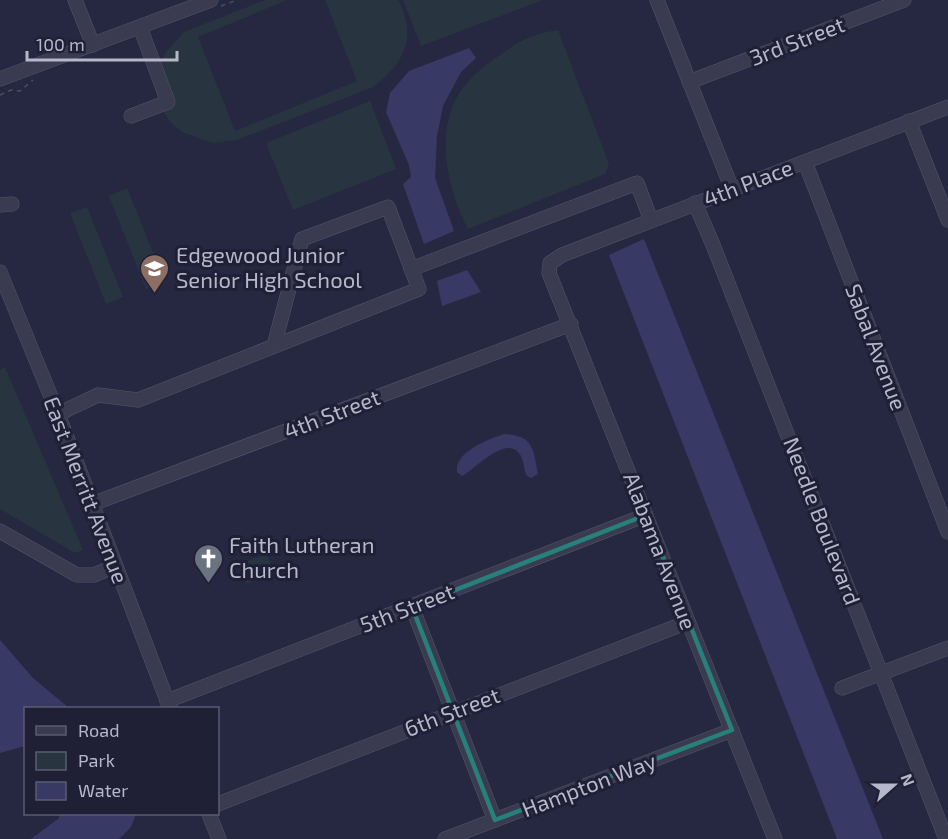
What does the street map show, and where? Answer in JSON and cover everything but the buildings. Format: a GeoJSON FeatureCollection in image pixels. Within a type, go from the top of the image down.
{"type":"FeatureCollection","features":[{"type":"Feature","properties":{"kind":"street"},"geometry":{"type":"LineString","coordinates":[[75,0],[93,45]]}},
{"type":"Feature","properties":{"kind":"street"},"geometry":{"type":"LineString","coordinates":[[0,79],[211,0]]}},
{"type":"Feature","properties":{"kind":"street"},"geometry":{"type":"LineString","coordinates":[[657,0],[732,189]]}},
{"type":"Feature","properties":{"kind":"street","name":"3rd Street"},"geometry":{"type":"LineString","coordinates":[[689,82],[904,0]]}},
{"type":"Feature","properties":{"kind":"street"},"geometry":{"type":"LineString","coordinates":[[131,116],[168,102],[140,27]]}},
{"type":"Feature","properties":{"kind":"street","name":"4th Place"},"geometry":{"type":"LineString","coordinates":[[550,263],[562,255],[948,106]]}},
{"type":"Feature","properties":{"kind":"street"},"geometry":{"type":"LineString","coordinates":[[909,121],[948,220]]}},
{"type":"Feature","properties":{"kind":"street","name":"Sabal Avenue"},"geometry":{"type":"LineString","coordinates":[[804,162],[948,532]]}},
{"type":"Feature","properties":{"kind":"street"},"geometry":{"type":"LineString","coordinates":[[411,269],[637,183],[651,220]]}},
{"type":"Feature","properties":{"kind":"street","name":"Needle Boulevard"},"geometry":{"type":"LineString","coordinates":[[695,203],[946,839]]}},
{"type":"Feature","properties":{"kind":"street"},"geometry":{"type":"LineString","coordinates":[[58,414],[98,395],[138,400],[419,289],[388,207],[302,239],[274,346]]}},
{"type":"Feature","properties":{"kind":"street","name":"Alabama Avenue"},"geometry":{"type":"LineString","coordinates":[[550,263],[549,273],[775,839]]}},
{"type":"Feature","properties":{"kind":"street","name":"East Merritt Avenue"},"geometry":{"type":"LineString","coordinates":[[0,272],[58,414],[168,705]]}},
{"type":"Feature","properties":{"kind":"street","name":"4th Street"},"geometry":{"type":"LineString","coordinates":[[92,504],[571,324]]}},
{"type":"Feature","properties":{"kind":"street","name":"5th Street"},"geometry":{"type":"LineString","coordinates":[[168,705],[646,515]]}},
{"type":"Feature","properties":{"kind":"street"},"geometry":{"type":"LineString","coordinates":[[0,531],[77,575],[94,575],[115,566]]}},
{"type":"Feature","properties":{"kind":"street"},"geometry":{"type":"LineString","coordinates":[[412,607],[495,820]]}},
{"type":"Feature","properties":{"kind":"street","name":"6th Street"},"geometry":{"type":"LineString","coordinates":[[219,804],[688,622]]}},
{"type":"Feature","properties":{"kind":"street"},"geometry":{"type":"LineString","coordinates":[[842,688],[948,648]]}},
{"type":"Feature","properties":{"kind":"street","name":"Hampton Way"},"geometry":{"type":"LineString","coordinates":[[445,839],[732,730]]}},
{"type":"Feature","properties":{"kind":"street"},"geometry":{"type":"LineString","coordinates":[[210,815],[219,839]]}},
{"type":"Feature","properties":{"kind":"path"},"geometry":{"type":"LineString","coordinates":[[0,94],[11,90],[20,91],[34,80]]}},
{"type":"Feature","properties":{"kind":"highlighted area"},"geometry":{"type":"Polygon","coordinates":[[[646,515],[732,730],[495,820],[412,607],[646,515]]]}},
{"type":"Feature","properties":{"kind":"green space"},"geometry":{"type":"Polygon","coordinates":[[[265,0],[287,0],[198,37],[235,131],[357,81],[325,0],[398,0],[407,26],[405,49],[393,69],[373,87],[237,140],[213,143],[182,132],[171,123],[161,109],[155,89],[157,69],[166,52],[184,32],[265,0]]]}},
{"type":"Feature","properties":{"kind":"green space"},"geometry":{"type":"Polygon","coordinates":[[[403,0],[543,0],[421,46],[403,0]]]}},
{"type":"Feature","properties":{"kind":"green space"},"geometry":{"type":"Polygon","coordinates":[[[558,30],[609,164],[605,174],[468,229],[455,199],[447,166],[446,132],[455,101],[463,87],[474,75],[507,50],[534,36],[558,30]]]}},
{"type":"Feature","properties":{"kind":"green space"},"geometry":{"type":"Polygon","coordinates":[[[370,101],[396,169],[293,210],[266,143],[370,101]]]}},
{"type":"Feature","properties":{"kind":"green space"},"geometry":{"type":"Polygon","coordinates":[[[127,188],[165,282],[146,289],[109,196],[127,188]]]}},
{"type":"Feature","properties":{"kind":"green space"},"geometry":{"type":"Polygon","coordinates":[[[87,207],[123,297],[106,304],[70,213],[87,207]]]}},
{"type":"Feature","properties":{"kind":"green space"},"geometry":{"type":"Polygon","coordinates":[[[5,367],[83,550],[75,553],[0,509],[0,370],[5,367]]]}},
{"type":"Feature","properties":{"kind":"green space"},"geometry":{"type":"Polygon","coordinates":[[[267,554],[275,573],[246,584],[239,564],[267,554]]]}},
{"type":"Feature","properties":{"kind":"water"},"geometry":{"type":"Polygon","coordinates":[[[469,48],[476,58],[461,72],[443,106],[437,136],[435,178],[454,231],[424,244],[403,184],[411,177],[409,165],[386,112],[390,93],[409,71],[469,48]]]}},
{"type":"Feature","properties":{"kind":"water"},"geometry":{"type":"Polygon","coordinates":[[[644,239],[883,839],[837,839],[609,255],[644,239]]]}},
{"type":"Feature","properties":{"kind":"water"},"geometry":{"type":"Polygon","coordinates":[[[467,270],[481,292],[442,306],[437,281],[467,270]]]}},
{"type":"Feature","properties":{"kind":"water"},"geometry":{"type":"Polygon","coordinates":[[[504,434],[526,440],[533,450],[538,474],[531,478],[527,476],[519,453],[506,448],[490,456],[462,476],[457,472],[461,458],[474,447],[504,434]]]}},
{"type":"Feature","properties":{"kind":"water"},"geometry":{"type":"Polygon","coordinates":[[[0,640],[33,678],[68,707],[24,707],[24,746],[0,753],[0,640]]]}},
{"type":"Feature","properties":{"kind":"water"},"geometry":{"type":"Polygon","coordinates":[[[59,815],[136,815],[131,827],[119,839],[31,839],[59,818],[59,815]]]}},
{"type":"Feature","properties":{"kind":"place","name":"Edgewood Junior Senior High School"},"geometry":{"type":"Point","coordinates":[155,294]}},
{"type":"Feature","properties":{"kind":"place","name":"Faith Lutheran Church"},"geometry":{"type":"Point","coordinates":[208,584]}}]}
